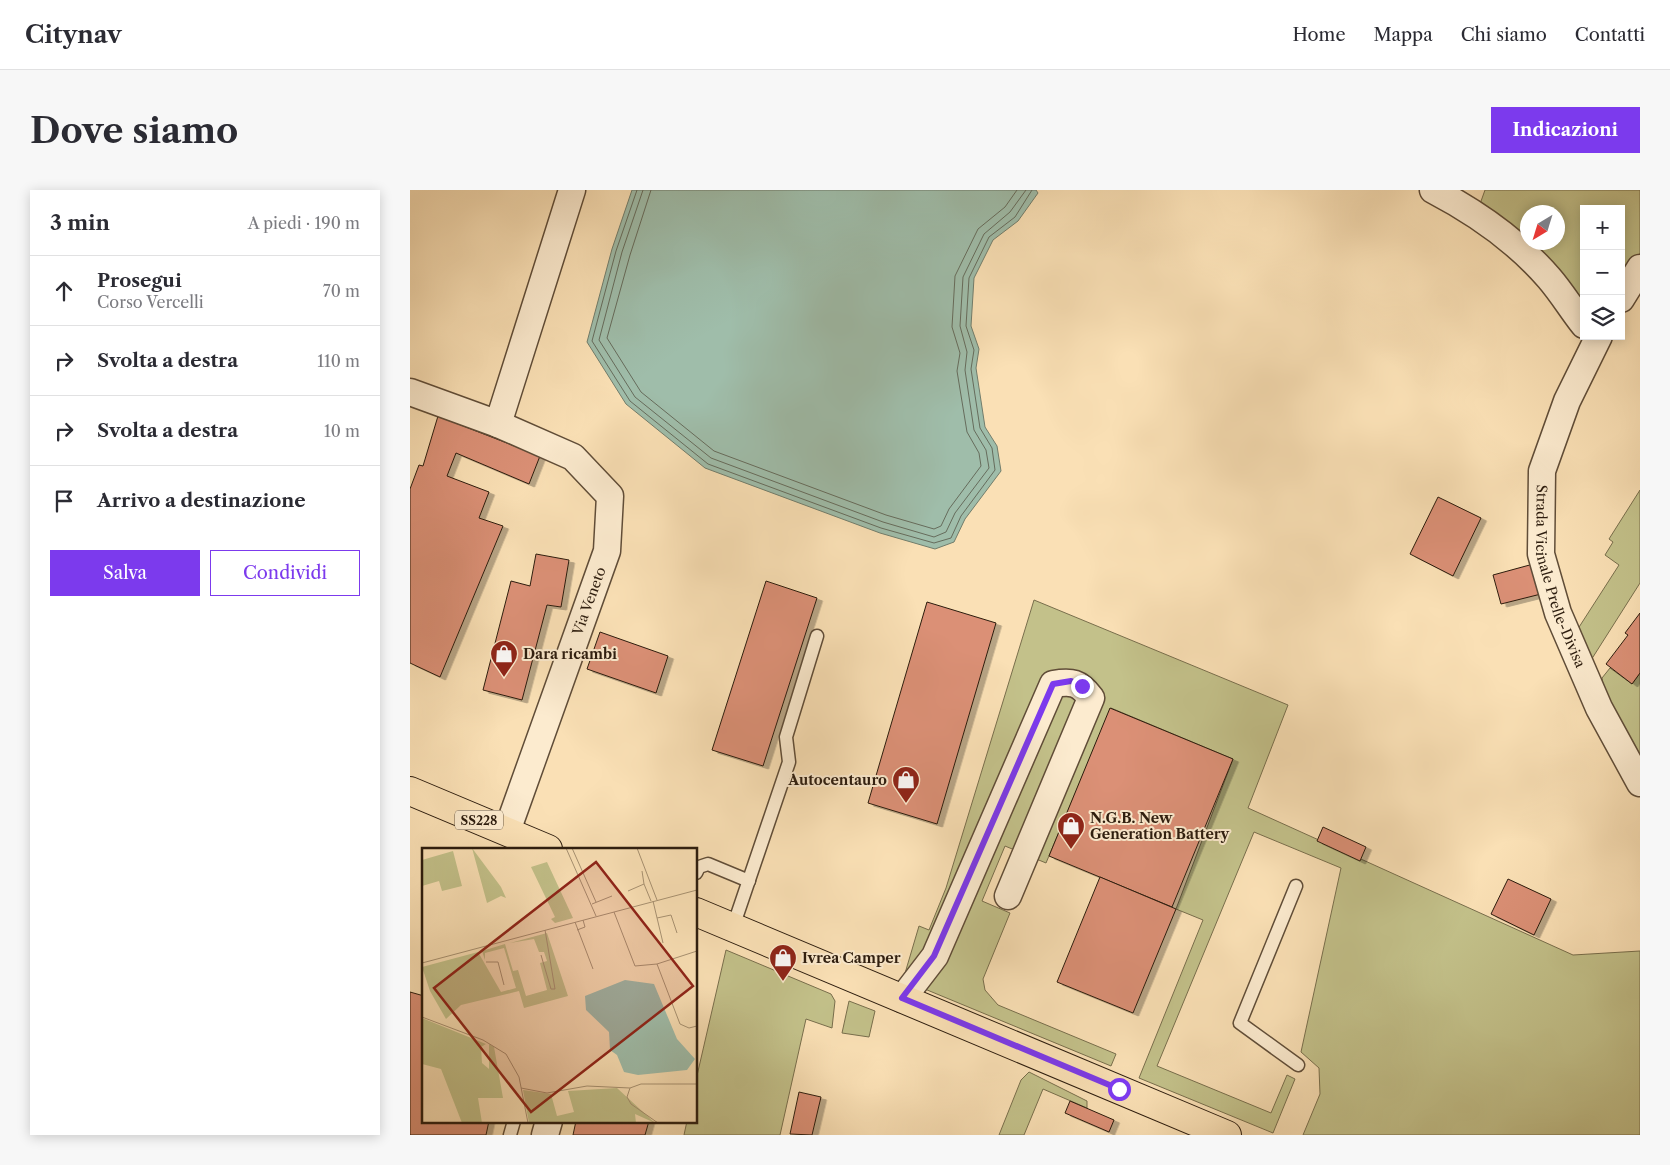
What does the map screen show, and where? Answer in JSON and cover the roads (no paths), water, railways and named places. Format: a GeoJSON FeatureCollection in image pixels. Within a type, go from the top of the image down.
{"type":"FeatureCollection","features":[{"type":"Feature","properties":{"kind":"main road","name":"SS228"},"geometry":{"type":"LineString","coordinates":[[410,791],[546,848]]}},
{"type":"Feature","properties":{"kind":"main road"},"geometry":{"type":"LineString","coordinates":[[698,913],[1227,1135]]}},
{"type":"Feature","properties":{"kind":"street"},"geometry":{"type":"LineString","coordinates":[[498,424],[572,190]]}},
{"type":"Feature","properties":{"kind":"street"},"geometry":{"type":"LineString","coordinates":[[1433,190],[1490,223],[1526,255],[1550,280],[1580,319]]}},
{"type":"Feature","properties":{"kind":"street"},"geometry":{"type":"LineString","coordinates":[[1623,295],[1640,268]]}},
{"type":"Feature","properties":{"kind":"street","name":"Strada Vicinale Prelle-Divisa"},"geometry":{"type":"LineString","coordinates":[[1590,340],[1566,401],[1542,471],[1541,554],[1558,613],[1599,708],[1640,783]]}},
{"type":"Feature","properties":{"kind":"street","name":"Via Veneto"},"geometry":{"type":"LineString","coordinates":[[410,392],[498,424],[573,457],[610,496],[607,551],[507,831]]}},
{"type":"Feature","properties":{"kind":"street"},"geometry":{"type":"LineString","coordinates":[[902,998],[934,956],[1053,684],[1071,681],[1082,686],[1091,698],[1008,896]]}},
{"type":"Feature","properties":{"kind":"street"},"geometry":{"type":"LineString","coordinates":[[545,1135],[549,1122]]}},
{"type":"Feature","properties":{"kind":"lane"},"geometry":{"type":"LineString","coordinates":[[733,927],[789,762],[786,737],[817,636]]}},
{"type":"Feature","properties":{"kind":"lane"},"geometry":{"type":"LineString","coordinates":[[698,868],[699,866],[708,864],[749,881]]}},
{"type":"Feature","properties":{"kind":"lane"},"geometry":{"type":"LineString","coordinates":[[1296,886],[1240,1023],[1298,1065]]}},
{"type":"Feature","properties":{"kind":"lane"},"geometry":{"type":"LineString","coordinates":[[510,1135],[514,1122]]}},
{"type":"Feature","properties":{"kind":"water"},"geometry":{"type":"Polygon","coordinates":[[[632,190],[1036,190],[1038,193],[1018,221],[993,240],[974,278],[971,326],[979,349],[976,368],[985,427],[997,446],[1001,471],[965,519],[954,542],[935,549],[880,533],[705,468],[626,404],[587,342],[612,249],[632,190]]]}},
{"type":"Feature","properties":{"kind":"place","name":"Dara ricambi"},"geometry":{"type":"Point","coordinates":[504,678]}},
{"type":"Feature","properties":{"kind":"place","name":"Autocentauro"},"geometry":{"type":"Point","coordinates":[906,804]}},
{"type":"Feature","properties":{"kind":"place","name":"N.G.B. New Generation Battery"},"geometry":{"type":"Point","coordinates":[1071,850]}},
{"type":"Feature","properties":{"kind":"place","name":"Ivrea Camper"},"geometry":{"type":"Point","coordinates":[783,982]}}]}
